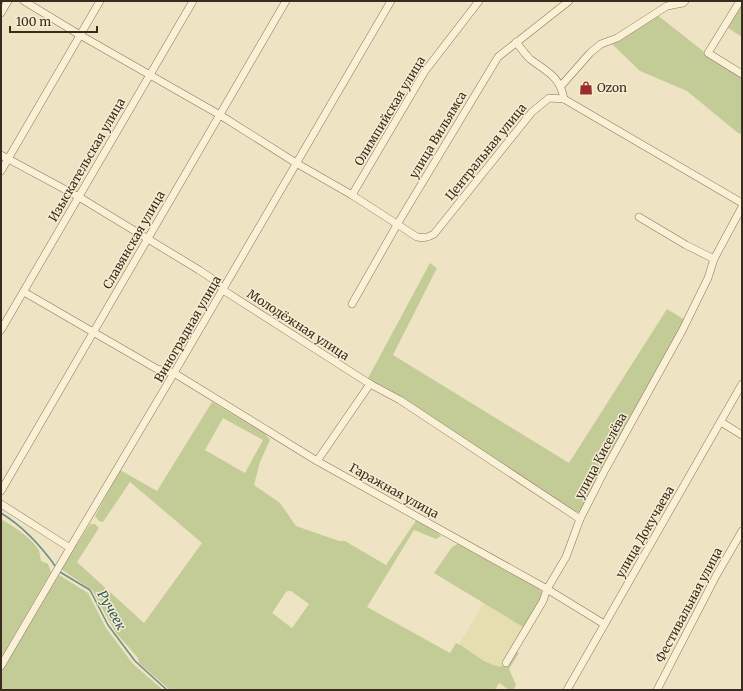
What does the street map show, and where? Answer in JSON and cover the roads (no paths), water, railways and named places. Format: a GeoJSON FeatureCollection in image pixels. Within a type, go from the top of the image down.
{"type":"FeatureCollection","features":[{"type":"Feature","properties":{"kind":"street"},"geometry":{"type":"LineString","coordinates":[[1,13],[8,1]]}},
{"type":"Feature","properties":{"kind":"street","name":"Центральная улица"},"geometry":{"type":"LineString","coordinates":[[24,1],[80,35],[220,115],[296,163],[352,195],[417,237],[428,237],[434,234],[532,112],[549,98],[564,99]]}},
{"type":"Feature","properties":{"kind":"street"},"geometry":{"type":"LineString","coordinates":[[1,171],[100,1]]}},
{"type":"Feature","properties":{"kind":"street","name":"Изыскательская улица"},"geometry":{"type":"LineString","coordinates":[[1,330],[193,1]]}},
{"type":"Feature","properties":{"kind":"street","name":"Славянская улица"},"geometry":{"type":"LineString","coordinates":[[1,490],[286,1]]}},
{"type":"Feature","properties":{"kind":"street","name":"Виноградная улица"},"geometry":{"type":"LineString","coordinates":[[1,666],[174,374],[391,1]]}},
{"type":"Feature","properties":{"kind":"street","name":"Олимпийская улица"},"geometry":{"type":"LineString","coordinates":[[352,195],[425,71],[479,1]]}},
{"type":"Feature","properties":{"kind":"street","name":"улица Вильямса"},"geometry":{"type":"LineString","coordinates":[[352,304],[498,57],[569,1]]}},
{"type":"Feature","properties":{"kind":"street"},"geometry":{"type":"LineString","coordinates":[[740,1],[708,53],[742,74]]}},
{"type":"Feature","properties":{"kind":"street"},"geometry":{"type":"LineString","coordinates":[[561,86],[590,53],[601,44],[617,38],[667,6],[684,2]]}},
{"type":"Feature","properties":{"kind":"street"},"geometry":{"type":"LineString","coordinates":[[516,42],[528,57],[548,70],[561,86],[564,99],[742,203]]}},
{"type":"Feature","properties":{"kind":"street","name":"Молодёжная улица"},"geometry":{"type":"LineString","coordinates":[[1,155],[79,197],[199,270],[217,282],[223,290],[370,384],[400,400],[580,519]]}},
{"type":"Feature","properties":{"kind":"street","name":"улица Киселёва"},"geometry":{"type":"LineString","coordinates":[[506,663],[543,601],[547,589],[566,557],[580,519],[604,470],[688,320],[708,278],[714,259],[742,207]]}},
{"type":"Feature","properties":{"kind":"street"},"geometry":{"type":"LineString","coordinates":[[639,217],[686,246],[714,259]]}},
{"type":"Feature","properties":{"kind":"street","name":"Гаражная улица"},"geometry":{"type":"LineString","coordinates":[[24,292],[157,369],[174,374],[317,461],[547,589],[604,624]]}},
{"type":"Feature","properties":{"kind":"street"},"geometry":{"type":"LineString","coordinates":[[317,461],[370,384]]}},
{"type":"Feature","properties":{"kind":"street","name":"улица Докучаева"},"geometry":{"type":"LineString","coordinates":[[567,690],[742,384]]}},
{"type":"Feature","properties":{"kind":"street"},"geometry":{"type":"LineString","coordinates":[[721,422],[742,435]]}},
{"type":"Feature","properties":{"kind":"street"},"geometry":{"type":"LineString","coordinates":[[1,504],[70,548]]}},
{"type":"Feature","properties":{"kind":"street","name":"Фестивальная улица"},"geometry":{"type":"LineString","coordinates":[[657,690],[716,576],[742,531]]}},
{"type":"Feature","properties":{"kind":"waterway","name":"Ручеек"},"geometry":{"type":"LineString","coordinates":[[1,513],[32,537],[56,567]]}},
{"type":"Feature","properties":{"kind":"waterway","name":"Ручеек"},"geometry":{"type":"LineString","coordinates":[[60,572],[90,590],[108,625],[135,661],[167,690]]}},
{"type":"Feature","properties":{"kind":"place","name":"Ozon"},"geometry":{"type":"Point","coordinates":[586,88]}}]}
